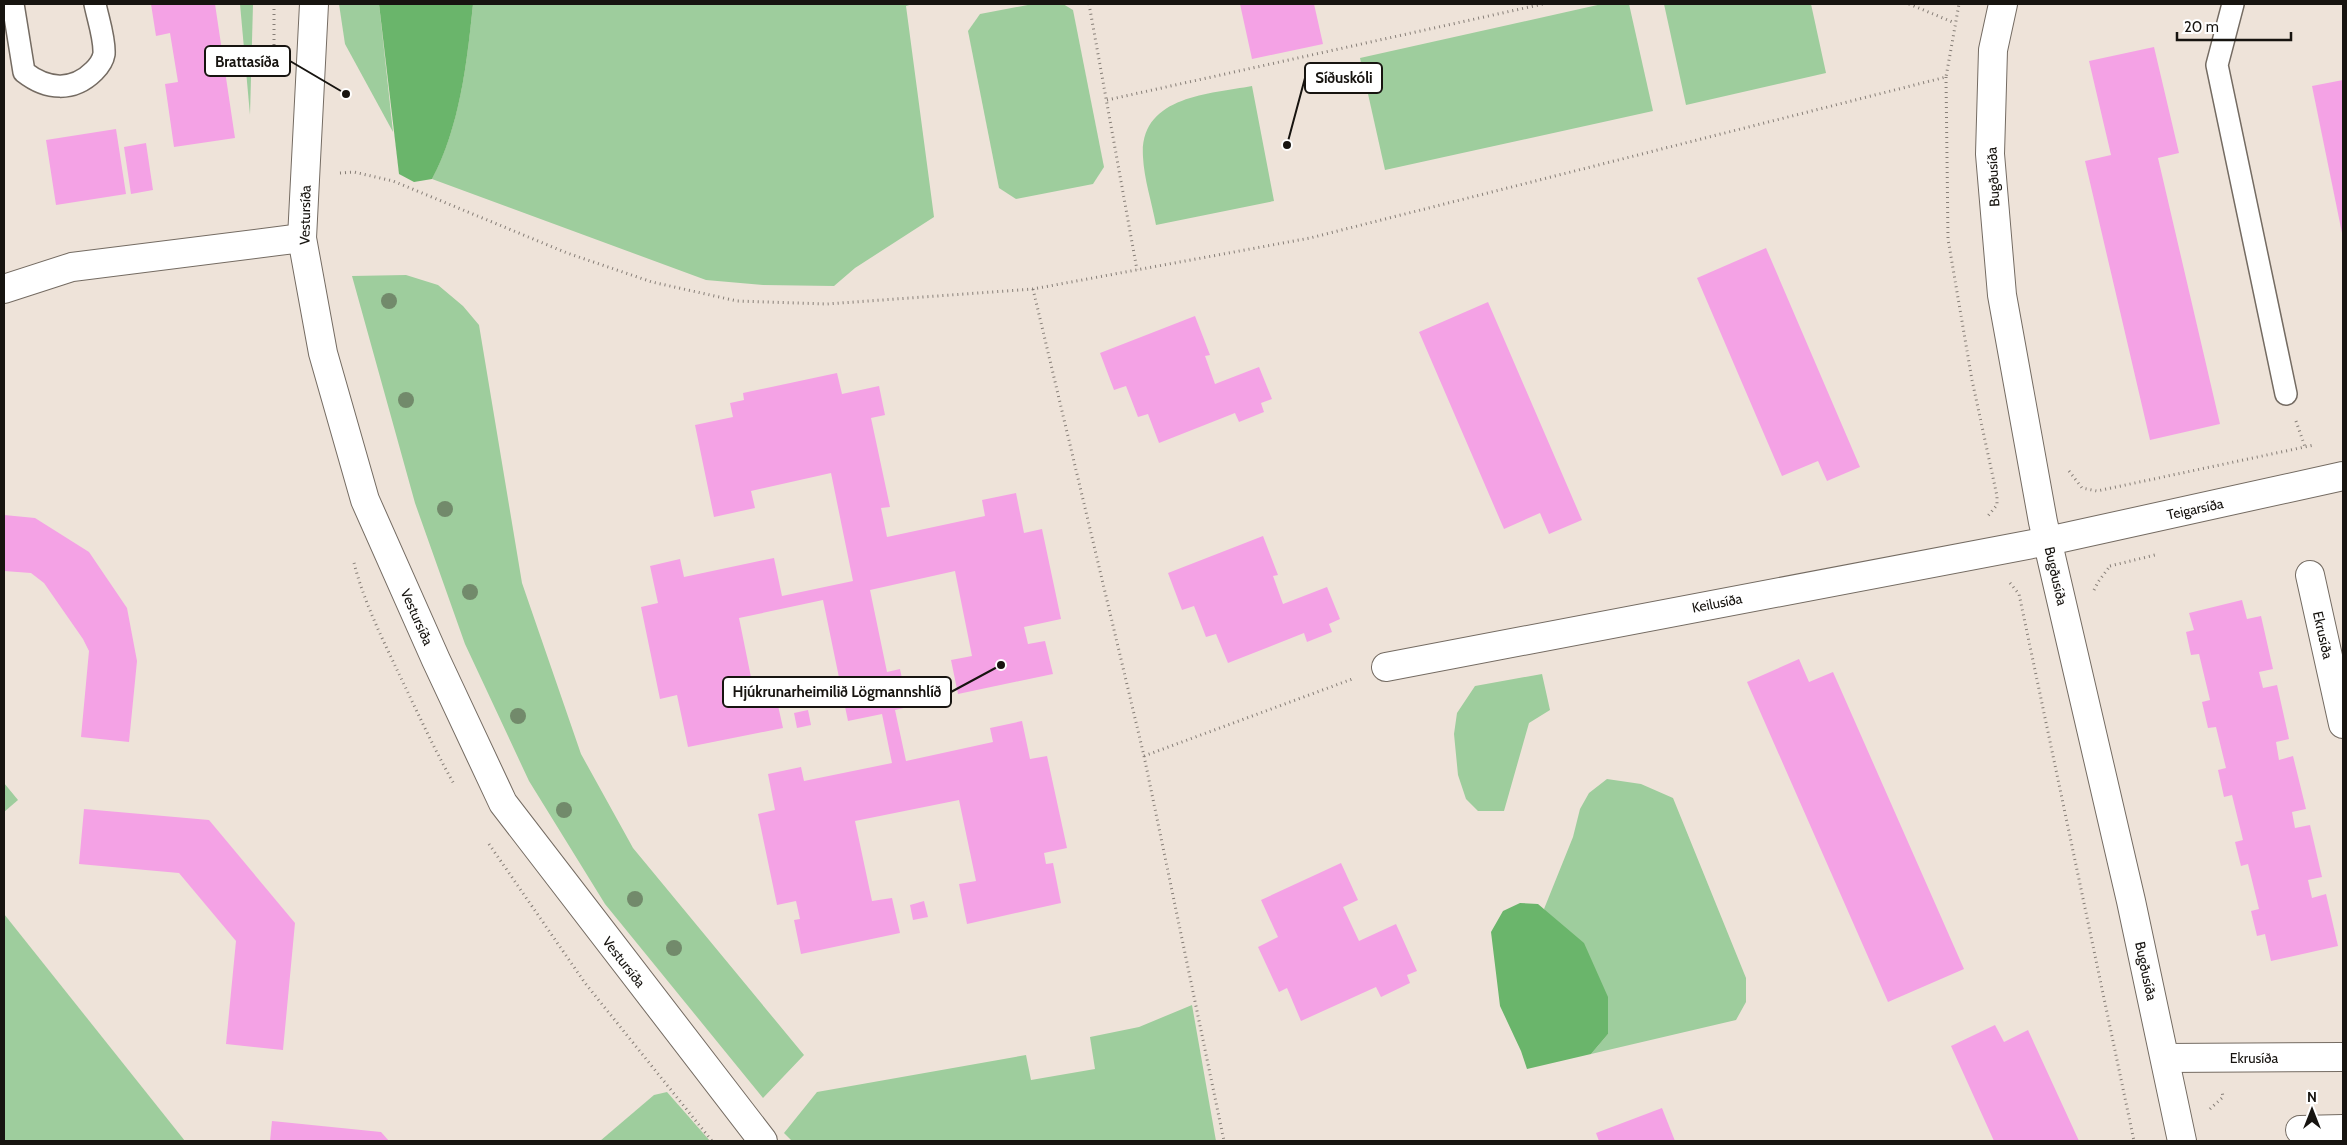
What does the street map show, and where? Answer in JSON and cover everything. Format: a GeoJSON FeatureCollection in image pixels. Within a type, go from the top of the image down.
{"type":"FeatureCollection","features":[{"type":"Feature","properties":{"kind":"street","name":"Vestursíða"},"geometry":{"type":"LineString","coordinates":[[314,4],[302,238],[323,353],[365,500],[436,660],[503,803],[763,1141]]}},
{"type":"Feature","properties":{"kind":"street","name":"Bugðusíða"},"geometry":{"type":"LineString","coordinates":[[2003,4],[1993,50],[1990,154],[2002,295],[2048,542],[2131,901],[2182,1141]]}},
{"type":"Feature","properties":{"kind":"street"},"geometry":{"type":"LineString","coordinates":[[4,289],[72,267],[302,238]]}},
{"type":"Feature","properties":{"kind":"street","name":"Teigarsíða"},"geometry":{"type":"LineString","coordinates":[[2048,542],[2343,476]]}},
{"type":"Feature","properties":{"kind":"street","name":"Keilusíða"},"geometry":{"type":"LineString","coordinates":[[1386,667],[2048,542]]}},
{"type":"Feature","properties":{"kind":"street","name":"Ekrusíða"},"geometry":{"type":"LineString","coordinates":[[2310,575],[2343,724]]}},
{"type":"Feature","properties":{"kind":"street","name":"Ekrusíða"},"geometry":{"type":"LineString","coordinates":[[2165,1058],[2343,1057]]}},
{"type":"Feature","properties":{"kind":"street"},"geometry":{"type":"LineString","coordinates":[[2300,1130],[2343,1129]]}},
{"type":"Feature","properties":{"kind":"lane"},"geometry":{"type":"LineString","coordinates":[[13,4],[24,72],[34,80],[60,88],[86,79],[97,68],[104,56],[95,4]]}},
{"type":"Feature","properties":{"kind":"lane"},"geometry":{"type":"LineString","coordinates":[[2233,4],[2217,65],[2286,394]]}},
{"type":"Feature","properties":{"kind":"path"},"geometry":{"type":"LineString","coordinates":[[274,4],[274,72]]}},
{"type":"Feature","properties":{"kind":"path"},"geometry":{"type":"LineString","coordinates":[[1090,4],[1137,270]]}},
{"type":"Feature","properties":{"kind":"path"},"geometry":{"type":"LineString","coordinates":[[1107,100],[1543,4]]}},
{"type":"Feature","properties":{"kind":"path"},"geometry":{"type":"LineString","coordinates":[[1909,4],[1955,23]]}},
{"type":"Feature","properties":{"kind":"path"},"geometry":{"type":"LineString","coordinates":[[1959,4],[1946,77],[1948,240],[1972,380],[1995,484],[1997,505],[1987,517],[1980,520],[1986,553],[1994,578],[2013,585],[2019,594],[2134,1141]]}},
{"type":"Feature","properties":{"kind":"path"},"geometry":{"type":"LineString","coordinates":[[306,174],[354,172],[393,181],[567,253],[652,282],[737,301],[827,304],[1033,289],[1310,238],[1946,77]]}},
{"type":"Feature","properties":{"kind":"path"},"geometry":{"type":"LineString","coordinates":[[1033,289],[1144,756],[1224,1141]]}},
{"type":"Feature","properties":{"kind":"path"},"geometry":{"type":"LineString","coordinates":[[1995,484],[2069,471],[2082,488],[2097,491],[2324,443]]}},
{"type":"Feature","properties":{"kind":"path"},"geometry":{"type":"LineString","coordinates":[[1144,756],[1386,667]]}},
{"type":"Feature","properties":{"kind":"green space"},"geometry":{"type":"Polygon","coordinates":[[[240,4],[253,4],[250,115],[240,4]]]}},
{"type":"Feature","properties":{"kind":"green space"},"geometry":{"type":"Polygon","coordinates":[[[339,4],[379,4],[393,132],[345,44],[339,4]]]}},
{"type":"Feature","properties":{"kind":"green space"},"geometry":{"type":"Polygon","coordinates":[[[379,4],[473,4],[465,71],[456,116],[442,159],[432,179],[414,182],[399,174],[379,4]]]}},
{"type":"Feature","properties":{"kind":"green space"},"geometry":{"type":"Polygon","coordinates":[[[473,4],[913,4],[906,6],[934,217],[855,268],[834,286],[763,285],[706,280],[432,179],[442,159],[456,116],[465,71],[473,4]]]}},
{"type":"Feature","properties":{"kind":"green space"},"geometry":{"type":"Polygon","coordinates":[[[1033,4],[1063,4],[1073,10],[1104,167],[1093,184],[1016,199],[999,188],[968,31],[980,14],[1033,4]]]}},
{"type":"Feature","properties":{"kind":"green space"},"geometry":{"type":"Polygon","coordinates":[[[1602,4],[1629,4],[1653,111],[1385,170],[1360,58],[1602,4]]]}},
{"type":"Feature","properties":{"kind":"green space"},"geometry":{"type":"Polygon","coordinates":[[[1664,4],[1811,4],[1826,73],[1686,105],[1664,4]]]}},
{"type":"Feature","properties":{"kind":"green space"},"geometry":{"type":"Polygon","coordinates":[[[1252,86],[1274,201],[1156,225],[1146,182],[1143,157],[1145,137],[1152,121],[1164,110],[1180,102],[1216,92],[1252,86]]]}},
{"type":"Feature","properties":{"kind":"green space"},"geometry":{"type":"Polygon","coordinates":[[[406,275],[438,285],[463,306],[479,325],[522,583],[581,754],[633,848],[804,1055],[763,1098],[605,904],[529,781],[465,644],[415,503],[352,276],[406,275]]]}},
{"type":"Feature","properties":{"kind":"green space"},"geometry":{"type":"Polygon","coordinates":[[[1542,674],[1550,710],[1529,723],[1504,811],[1478,811],[1466,799],[1458,775],[1454,734],[1457,713],[1475,686],[1542,674]]]}},
{"type":"Feature","properties":{"kind":"green space"},"geometry":{"type":"Polygon","coordinates":[[[1607,779],[1641,784],[1673,798],[1746,978],[1746,1002],[1736,1020],[1591,1054],[1608,1034],[1544,909],[1573,837],[1580,809],[1589,793],[1607,779]]]}},
{"type":"Feature","properties":{"kind":"green space"},"geometry":{"type":"Polygon","coordinates":[[[4,783],[18,800],[4,812],[4,783]]]}},
{"type":"Feature","properties":{"kind":"green space"},"geometry":{"type":"Polygon","coordinates":[[[1520,903],[1538,904],[1584,943],[1608,997],[1608,1034],[1591,1054],[1527,1069],[1521,1051],[1500,1006],[1491,932],[1503,911],[1520,903]]]}},
{"type":"Feature","properties":{"kind":"green space"},"geometry":{"type":"Polygon","coordinates":[[[4,914],[185,1141],[4,1141],[4,914]]]}},
{"type":"Feature","properties":{"kind":"green space"},"geometry":{"type":"Polygon","coordinates":[[[1192,1005],[1216,1141],[792,1141],[784,1133],[817,1092],[1026,1055],[1031,1080],[1095,1069],[1090,1037],[1139,1027],[1192,1005]]]}},
{"type":"Feature","properties":{"kind":"green space"},"geometry":{"type":"Polygon","coordinates":[[[667,1092],[710,1141],[600,1141],[654,1095],[667,1092]]]}},
{"type":"Feature","properties":{"kind":"building"},"geometry":{"type":"Polygon","coordinates":[[[151,4],[215,4],[235,138],[174,147],[165,84],[178,82],[170,33],[156,36],[151,4]]]}},
{"type":"Feature","properties":{"kind":"building"},"geometry":{"type":"Polygon","coordinates":[[[1240,4],[1314,4],[1323,44],[1252,59],[1240,4]]]}},
{"type":"Feature","properties":{"kind":"building"},"geometry":{"type":"Polygon","coordinates":[[[2154,47],[2179,153],[2158,158],[2220,424],[2150,440],[2085,161],[2111,155],[2089,61],[2154,47]]]}},
{"type":"Feature","properties":{"kind":"building"},"geometry":{"type":"Polygon","coordinates":[[[2343,80],[2343,233],[2342,233],[2312,86],[2343,80]]]}},
{"type":"Feature","properties":{"kind":"building"},"geometry":{"type":"Polygon","coordinates":[[[116,129],[126,194],[56,205],[46,140],[116,129]]]}},
{"type":"Feature","properties":{"kind":"building"},"geometry":{"type":"Polygon","coordinates":[[[146,143],[153,190],[131,194],[124,147],[146,143]]]}},
{"type":"Feature","properties":{"kind":"building"},"geometry":{"type":"Polygon","coordinates":[[[1766,248],[1860,467],[1827,481],[1818,461],[1782,476],[1697,278],[1766,248]]]}},
{"type":"Feature","properties":{"kind":"building"},"geometry":{"type":"Polygon","coordinates":[[[1488,302],[1582,520],[1549,534],[1540,513],[1504,529],[1419,332],[1488,302]]]}},
{"type":"Feature","properties":{"kind":"building"},"geometry":{"type":"Polygon","coordinates":[[[1195,316],[1210,355],[1205,356],[1215,384],[1259,367],[1272,399],[1261,403],[1264,412],[1239,422],[1235,413],[1159,443],[1148,414],[1138,417],[1126,386],[1114,390],[1100,353],[1195,316]]]}},
{"type":"Feature","properties":{"kind":"building"},"geometry":{"type":"Polygon","coordinates":[[[837,373],[842,394],[879,386],[885,415],[871,418],[890,507],[881,508],[887,537],[985,516],[982,500],[1016,493],[1024,533],[1042,529],[1061,619],[1024,627],[1028,644],[1045,641],[1053,674],[958,694],[951,660],[972,656],[955,571],[870,590],[887,672],[900,669],[908,707],[895,710],[906,761],[993,742],[990,728],[1022,721],[1030,759],[1047,756],[1067,848],[1044,853],[1046,864],[1053,863],[1061,903],[967,924],[959,884],[976,881],[959,800],[855,821],[872,901],[892,898],[900,933],[801,954],[794,920],[800,919],[796,901],[777,905],[758,814],[775,810],[768,774],[801,767],[804,781],[892,763],[882,714],[848,721],[823,600],[739,618],[755,697],[775,692],[783,728],[688,747],[677,695],[660,699],[641,607],[658,603],[650,566],[680,559],[684,577],[774,558],[782,596],[853,581],[831,473],[751,491],[755,508],[714,517],[695,425],[733,417],[730,403],[744,400],[743,393],[837,373]]]}},
{"type":"Feature","properties":{"kind":"building"},"geometry":{"type":"Polygon","coordinates":[[[4,515],[35,518],[89,552],[127,608],[137,661],[129,742],[81,737],[89,651],[83,639],[44,583],[31,573],[4,571],[4,515]]]}},
{"type":"Feature","properties":{"kind":"building"},"geometry":{"type":"Polygon","coordinates":[[[1263,536],[1278,575],[1273,576],[1283,604],[1327,587],[1340,619],[1329,624],[1332,632],[1307,642],[1304,633],[1228,663],[1216,634],[1206,637],[1194,606],[1182,610],[1168,573],[1263,536]]]}},
{"type":"Feature","properties":{"kind":"building"},"geometry":{"type":"Polygon","coordinates":[[[2242,600],[2247,619],[2261,616],[2273,669],[2259,672],[2263,688],[2277,685],[2289,739],[2276,742],[2279,760],[2293,756],[2306,809],[2292,812],[2295,828],[2310,825],[2322,877],[2308,880],[2312,898],[2326,894],[2338,946],[2271,961],[2265,934],[2257,936],[2251,911],[2259,909],[2248,864],[2241,866],[2235,842],[2243,840],[2232,795],[2224,797],[2218,770],[2226,768],[2216,727],[2208,728],[2202,702],[2210,700],[2199,654],[2191,655],[2186,632],[2194,630],[2189,613],[2242,600]]]}},
{"type":"Feature","properties":{"kind":"building"},"geometry":{"type":"Polygon","coordinates":[[[1799,659],[1809,682],[1833,672],[1964,969],[1888,1002],[1747,682],[1799,659]]]}},
{"type":"Feature","properties":{"kind":"building"},"geometry":{"type":"Polygon","coordinates":[[[948,683],[952,699],[937,702],[934,686],[948,683]]]}},
{"type":"Feature","properties":{"kind":"building"},"geometry":{"type":"Polygon","coordinates":[[[808,710],[811,725],[797,728],[794,713],[808,710]]]}},
{"type":"Feature","properties":{"kind":"building"},"geometry":{"type":"Polygon","coordinates":[[[84,809],[209,820],[295,923],[283,1050],[226,1044],[236,941],[179,873],[79,864],[84,809]]]}},
{"type":"Feature","properties":{"kind":"building"},"geometry":{"type":"Polygon","coordinates":[[[1341,863],[1358,900],[1343,907],[1359,941],[1396,924],[1417,971],[1407,975],[1410,983],[1381,997],[1376,987],[1301,1021],[1287,988],[1279,992],[1258,947],[1278,937],[1261,900],[1341,863]]]}},
{"type":"Feature","properties":{"kind":"building"},"geometry":{"type":"Polygon","coordinates":[[[924,901],[928,917],[913,920],[910,905],[924,901]]]}},
{"type":"Feature","properties":{"kind":"building"},"geometry":{"type":"Polygon","coordinates":[[[1995,1025],[2004,1042],[2028,1030],[2079,1141],[1994,1141],[1951,1046],[1995,1025]]]}},
{"type":"Feature","properties":{"kind":"building"},"geometry":{"type":"Polygon","coordinates":[[[1662,1108],[1675,1141],[1599,1141],[1596,1133],[1662,1108]]]}},
{"type":"Feature","properties":{"kind":"building"},"geometry":{"type":"Polygon","coordinates":[[[272,1121],[381,1132],[389,1141],[270,1141],[272,1121]]]}},
{"type":"Feature","properties":{"kind":"place","name":"Brattasíða"},"geometry":{"type":"Point","coordinates":[346,94]}},
{"type":"Feature","properties":{"kind":"place","name":"Síðuskóli"},"geometry":{"type":"Point","coordinates":[1287,145]}},
{"type":"Feature","properties":{"kind":"place","name":"Hjúkrunarheimilið Lögmannshlíð"},"geometry":{"type":"Point","coordinates":[1001,665]}}]}
